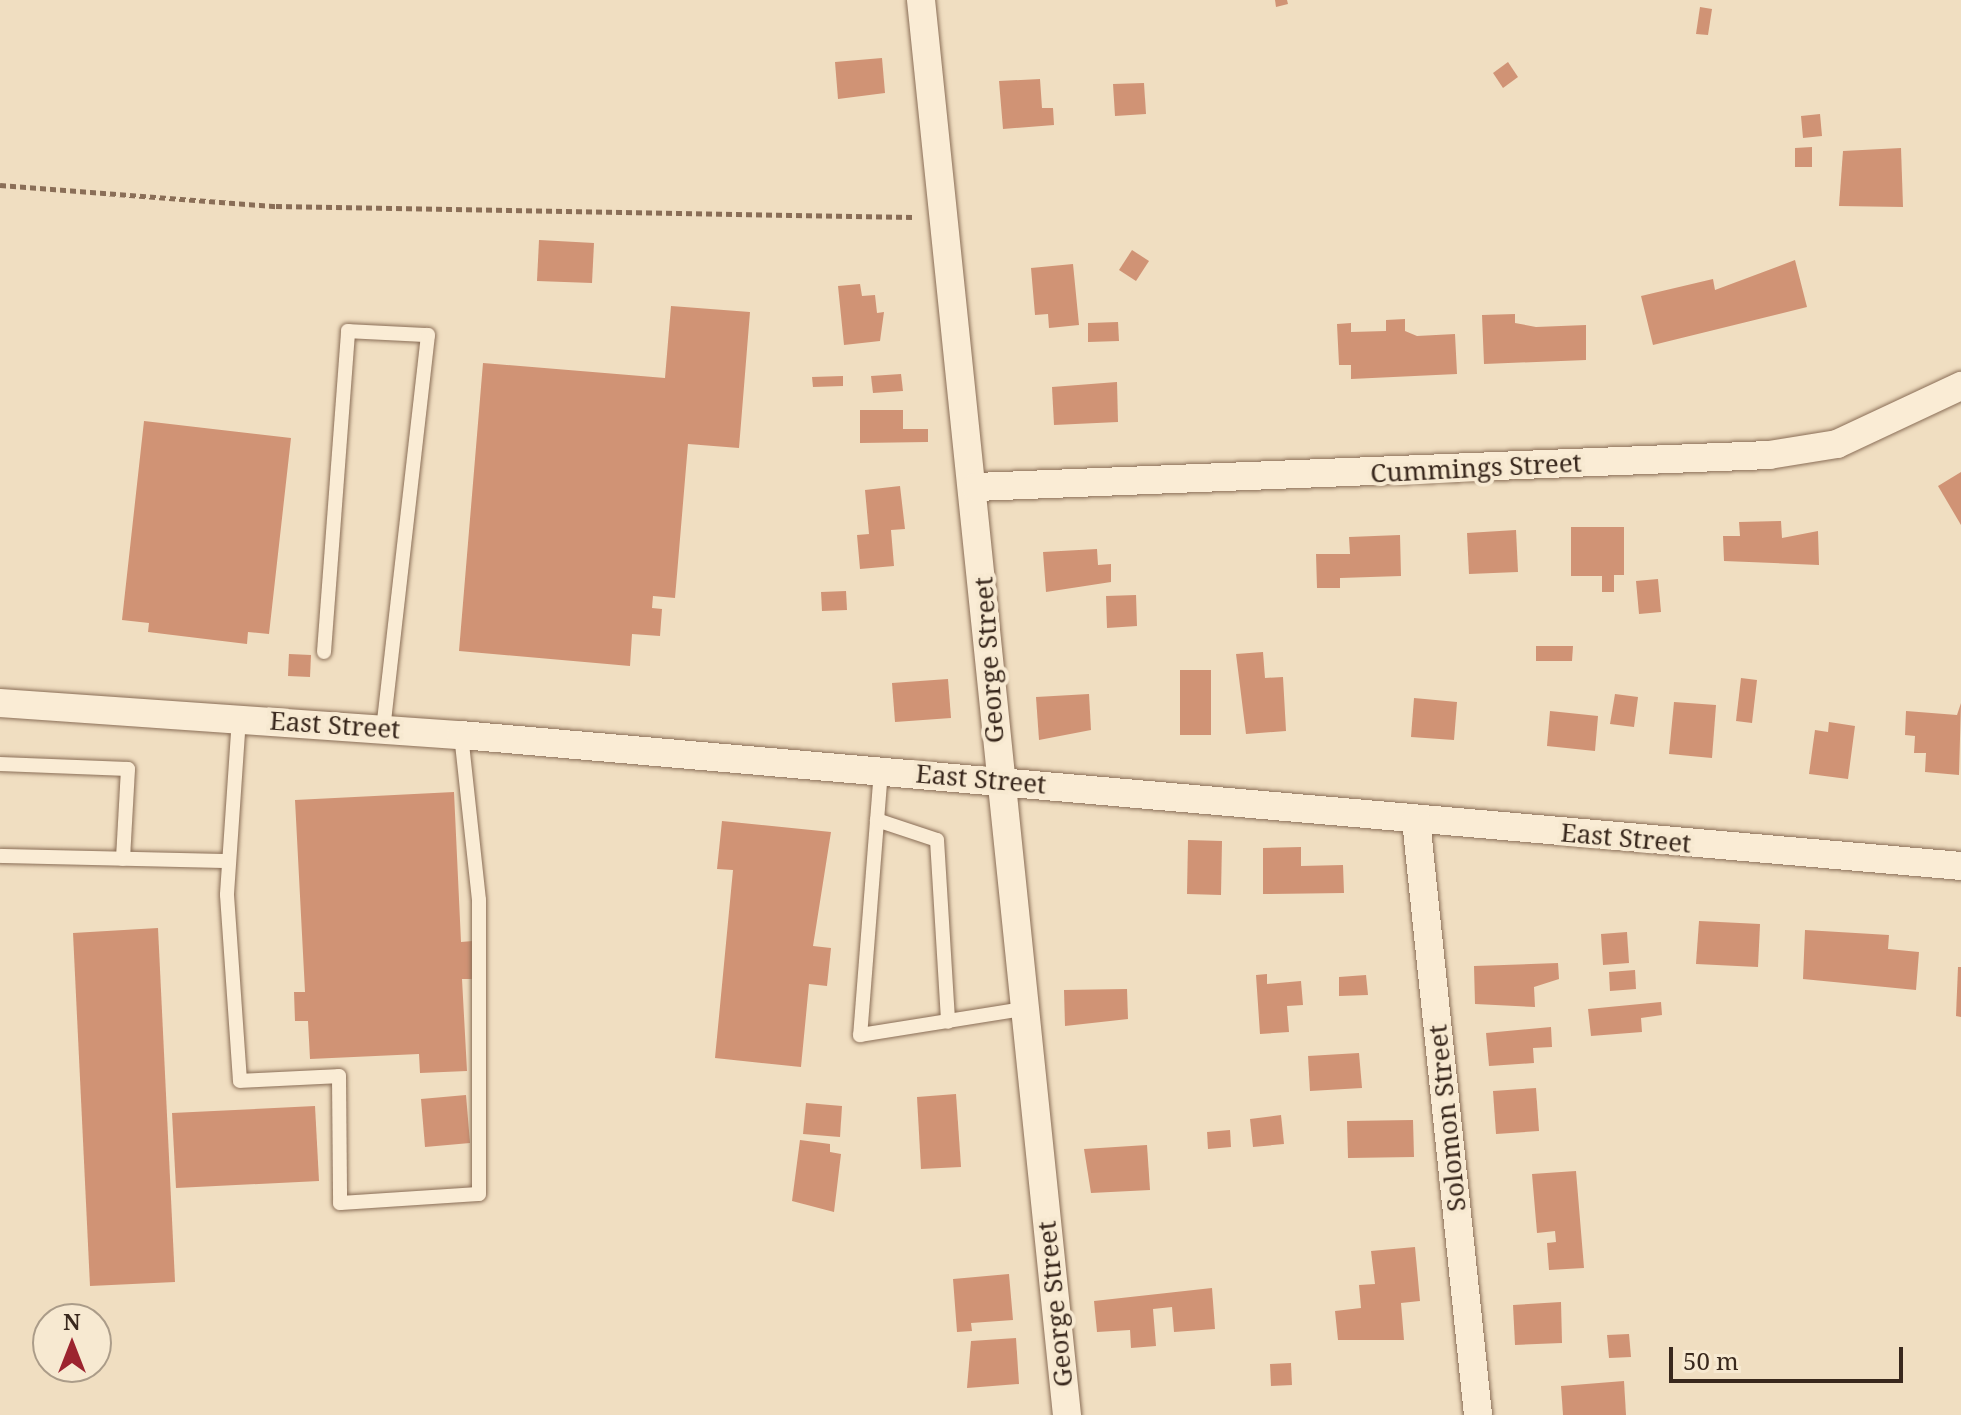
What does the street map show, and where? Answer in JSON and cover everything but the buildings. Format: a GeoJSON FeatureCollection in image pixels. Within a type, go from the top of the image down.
{"type":"FeatureCollection","features":[{"type":"Feature","properties":{"kind":"street","name":"George Street"},"geometry":{"type":"LineString","coordinates":[[921,0],[942,217],[976,487],[997,780],[1067,1415]]}},
{"type":"Feature","properties":{"kind":"street","name":"Cummings Street"},"geometry":{"type":"LineString","coordinates":[[976,487],[1769,455],[1837,444],[1961,386]]}},
{"type":"Feature","properties":{"kind":"street","name":"East Street"},"geometry":{"type":"LineString","coordinates":[[0,703],[461,735],[1961,866]]}},
{"type":"Feature","properties":{"kind":"street","name":"Solomon Street"},"geometry":{"type":"LineString","coordinates":[[1416,820],[1478,1415]]}},
{"type":"Feature","properties":{"kind":"lane"},"geometry":{"type":"LineString","coordinates":[[324,652],[348,331],[428,335],[383,729]]}},
{"type":"Feature","properties":{"kind":"lane"},"geometry":{"type":"LineString","coordinates":[[239,718],[228,861],[240,1081],[339,1076],[340,1203],[479,1194],[479,900],[461,735]]}},
{"type":"Feature","properties":{"kind":"lane"},"geometry":{"type":"LineString","coordinates":[[0,764],[128,769],[123,859]]}},
{"type":"Feature","properties":{"kind":"lane"},"geometry":{"type":"LineString","coordinates":[[881,770],[858,1030],[867,1036],[1023,1009]]}},
{"type":"Feature","properties":{"kind":"lane"},"geometry":{"type":"LineString","coordinates":[[877,820],[937,840],[948,1022]]}},
{"type":"Feature","properties":{"kind":"lane"},"geometry":{"type":"LineString","coordinates":[[0,856],[228,861]]}},
{"type":"Feature","properties":{"kind":"path"},"geometry":{"type":"LineString","coordinates":[[0,185],[302,207],[942,217]]}}]}
